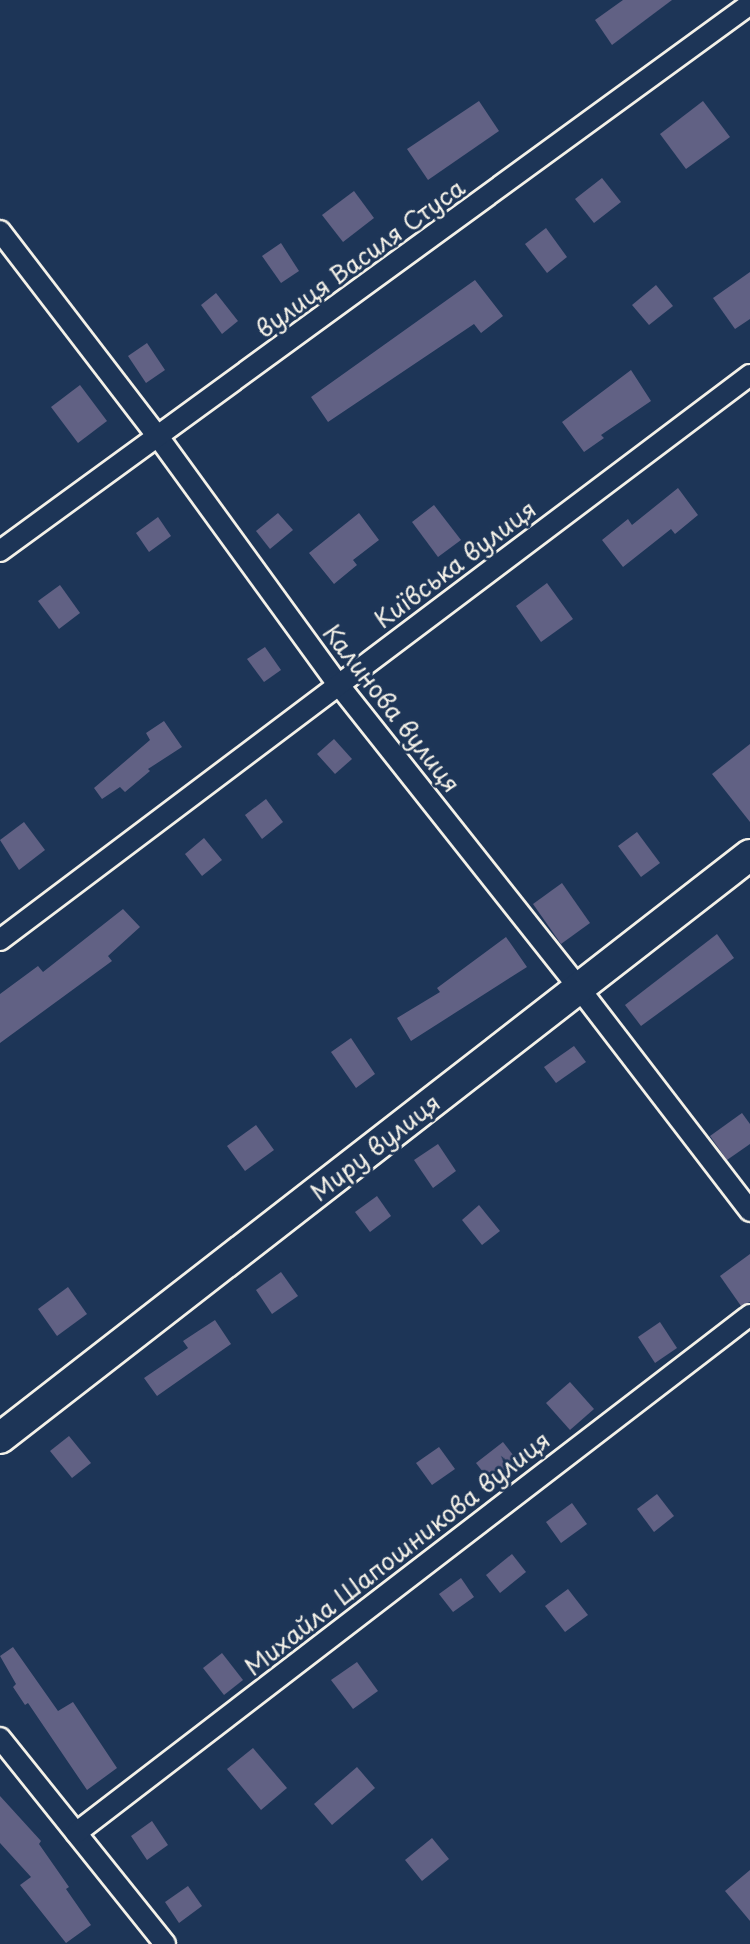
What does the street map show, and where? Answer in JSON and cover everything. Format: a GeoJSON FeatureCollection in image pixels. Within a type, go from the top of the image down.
{"type":"FeatureCollection","features":[{"type":"Feature","properties":{"kind":"main road","name":"Миру вулиця"},"geometry":{"type":"LineString","coordinates":[[0,1438],[750,855]]}},
{"type":"Feature","properties":{"kind":"street","name":"вулиця Василя Стуса"},"geometry":{"type":"LineString","coordinates":[[0,551],[750,4]]}},
{"type":"Feature","properties":{"kind":"street","name":"Калинова вулиця"},"geometry":{"type":"LineString","coordinates":[[0,231],[159,438],[338,684],[579,988],[750,1211]]}},
{"type":"Feature","properties":{"kind":"street","name":"Київська вулиця"},"geometry":{"type":"LineString","coordinates":[[0,940],[750,375]]}},
{"type":"Feature","properties":{"kind":"street","name":"Михайла Шапошникова вулиця"},"geometry":{"type":"LineString","coordinates":[[76,1833],[750,1315]]}},
{"type":"Feature","properties":{"kind":"street"},"geometry":{"type":"LineString","coordinates":[[0,1738],[165,1944]]}},
{"type":"Feature","properties":{"kind":"building"},"geometry":{"type":"Polygon","coordinates":[[[623,0],[672,0],[612,45],[595,20],[623,0]]]}},
{"type":"Feature","properties":{"kind":"building"},"geometry":{"type":"Polygon","coordinates":[[[479,101],[499,131],[428,180],[407,149],[479,101]]]}},
{"type":"Feature","properties":{"kind":"building"},"geometry":{"type":"Polygon","coordinates":[[[703,101],[730,137],[686,169],[660,134],[703,101]]]}},
{"type":"Feature","properties":{"kind":"building"},"geometry":{"type":"Polygon","coordinates":[[[602,178],[621,202],[594,223],[575,199],[602,178]]]}},
{"type":"Feature","properties":{"kind":"building"},"geometry":{"type":"Polygon","coordinates":[[[354,191],[374,218],[343,242],[322,215],[354,191]]]}},
{"type":"Feature","properties":{"kind":"building"},"geometry":{"type":"Polygon","coordinates":[[[546,228],[567,257],[547,273],[525,244],[546,228]]]}},
{"type":"Feature","properties":{"kind":"building"},"geometry":{"type":"Polygon","coordinates":[[[281,243],[299,271],[281,283],[262,256],[281,243]]]}},
{"type":"Feature","properties":{"kind":"building"},"geometry":{"type":"Polygon","coordinates":[[[750,272],[750,319],[735,329],[713,298],[750,272]]]}},
{"type":"Feature","properties":{"kind":"building"},"geometry":{"type":"Polygon","coordinates":[[[475,280],[503,316],[481,333],[474,324],[328,422],[311,397],[475,280]]]}},
{"type":"Feature","properties":{"kind":"building"},"geometry":{"type":"Polygon","coordinates":[[[656,285],[673,306],[649,325],[632,305],[656,285]]]}},
{"type":"Feature","properties":{"kind":"building"},"geometry":{"type":"Polygon","coordinates":[[[216,293],[238,321],[222,334],[201,305],[216,293]]]}},
{"type":"Feature","properties":{"kind":"building"},"geometry":{"type":"Polygon","coordinates":[[[147,343],[165,370],[146,383],[128,356],[147,343]]]}},
{"type":"Feature","properties":{"kind":"building"},"geometry":{"type":"Polygon","coordinates":[[[631,370],[651,401],[601,435],[604,438],[584,452],[562,422],[631,370]]]}},
{"type":"Feature","properties":{"kind":"building"},"geometry":{"type":"Polygon","coordinates":[[[80,385],[107,421],[78,443],[51,407],[80,385]]]}},
{"type":"Feature","properties":{"kind":"building"},"geometry":{"type":"Polygon","coordinates":[[[678,488],[698,515],[675,534],[671,529],[623,567],[602,540],[628,519],[632,525],[678,488]]]}},
{"type":"Feature","properties":{"kind":"building"},"geometry":{"type":"Polygon","coordinates":[[[434,505],[461,540],[438,557],[412,522],[434,505]]]}},
{"type":"Feature","properties":{"kind":"building"},"geometry":{"type":"Polygon","coordinates":[[[278,513],[293,530],[270,549],[256,531],[278,513]]]}},
{"type":"Feature","properties":{"kind":"building"},"geometry":{"type":"Polygon","coordinates":[[[359,513],[379,540],[353,560],[357,565],[334,584],[309,553],[359,513]]]}},
{"type":"Feature","properties":{"kind":"building"},"geometry":{"type":"Polygon","coordinates":[[[158,517],[171,536],[149,552],[136,533],[158,517]]]}},
{"type":"Feature","properties":{"kind":"building"},"geometry":{"type":"Polygon","coordinates":[[[547,583],[573,619],[541,642],[516,606],[547,583]]]}},
{"type":"Feature","properties":{"kind":"building"},"geometry":{"type":"Polygon","coordinates":[[[60,585],[80,613],[59,629],[38,601],[60,585]]]}},
{"type":"Feature","properties":{"kind":"building"},"geometry":{"type":"Polygon","coordinates":[[[265,647],[281,670],[264,682],[247,659],[265,647]]]}},
{"type":"Feature","properties":{"kind":"building"},"geometry":{"type":"Polygon","coordinates":[[[164,721],[182,747],[148,769],[150,771],[125,792],[120,787],[102,799],[94,788],[150,740],[146,733],[164,721]]]}},
{"type":"Feature","properties":{"kind":"building"},"geometry":{"type":"Polygon","coordinates":[[[334,739],[352,759],[335,774],[317,754],[334,739]]]}},
{"type":"Feature","properties":{"kind":"building"},"geometry":{"type":"Polygon","coordinates":[[[750,744],[750,822],[712,774],[750,744]]]}},
{"type":"Feature","properties":{"kind":"building"},"geometry":{"type":"Polygon","coordinates":[[[266,799],[283,822],[262,839],[245,815],[266,799]]]}},
{"type":"Feature","properties":{"kind":"building"},"geometry":{"type":"Polygon","coordinates":[[[24,822],[45,850],[19,870],[0,840],[24,822]]]}},
{"type":"Feature","properties":{"kind":"building"},"geometry":{"type":"Polygon","coordinates":[[[637,832],[660,863],[641,877],[618,846],[637,832]]]}},
{"type":"Feature","properties":{"kind":"building"},"geometry":{"type":"Polygon","coordinates":[[[204,838],[222,860],[202,876],[185,854],[204,838]]]}},
{"type":"Feature","properties":{"kind":"building"},"geometry":{"type":"Polygon","coordinates":[[[562,883],[590,923],[561,944],[533,904],[562,883]]]}},
{"type":"Feature","properties":{"kind":"building"},"geometry":{"type":"Polygon","coordinates":[[[123,909],[140,927],[108,956],[112,961],[0,1043],[0,994],[38,966],[43,972],[123,909]]]}},
{"type":"Feature","properties":{"kind":"building"},"geometry":{"type":"Polygon","coordinates":[[[717,934],[734,958],[641,1026],[625,1005],[717,934]]]}},
{"type":"Feature","properties":{"kind":"building"},"geometry":{"type":"Polygon","coordinates":[[[506,937],[527,967],[411,1041],[397,1018],[440,992],[437,988],[506,937]]]}},
{"type":"Feature","properties":{"kind":"building"},"geometry":{"type":"Polygon","coordinates":[[[351,1038],[375,1074],[356,1088],[331,1052],[351,1038]]]}},
{"type":"Feature","properties":{"kind":"building"},"geometry":{"type":"Polygon","coordinates":[[[574,1046],[586,1062],[556,1083],[544,1067],[574,1046]]]}},
{"type":"Feature","properties":{"kind":"building"},"geometry":{"type":"Polygon","coordinates":[[[742,1113],[750,1124],[750,1144],[727,1160],[710,1136],[742,1113]]]}},
{"type":"Feature","properties":{"kind":"building"},"geometry":{"type":"Polygon","coordinates":[[[256,1125],[274,1150],[245,1171],[227,1146],[256,1125]]]}},
{"type":"Feature","properties":{"kind":"building"},"geometry":{"type":"Polygon","coordinates":[[[438,1144],[456,1171],[433,1188],[414,1160],[438,1144]]]}},
{"type":"Feature","properties":{"kind":"building"},"geometry":{"type":"Polygon","coordinates":[[[377,1196],[391,1216],[370,1232],[355,1212],[377,1196]]]}},
{"type":"Feature","properties":{"kind":"building"},"geometry":{"type":"Polygon","coordinates":[[[479,1205],[500,1231],[482,1245],[462,1220],[479,1205]]]}},
{"type":"Feature","properties":{"kind":"building"},"geometry":{"type":"Polygon","coordinates":[[[750,1254],[750,1302],[741,1306],[720,1276],[750,1254]]]}},
{"type":"Feature","properties":{"kind":"building"},"geometry":{"type":"Polygon","coordinates":[[[281,1272],[298,1296],[272,1314],[256,1290],[281,1272]]]}},
{"type":"Feature","properties":{"kind":"building"},"geometry":{"type":"Polygon","coordinates":[[[68,1287],[87,1314],[57,1336],[38,1309],[68,1287]]]}},
{"type":"Feature","properties":{"kind":"building"},"geometry":{"type":"Polygon","coordinates":[[[215,1320],[231,1344],[157,1396],[144,1378],[188,1348],[183,1341],[215,1320]]]}},
{"type":"Feature","properties":{"kind":"building"},"geometry":{"type":"Polygon","coordinates":[[[660,1322],[677,1348],[655,1363],[638,1337],[660,1322]]]}},
{"type":"Feature","properties":{"kind":"building"},"geometry":{"type":"Polygon","coordinates":[[[570,1382],[594,1409],[570,1430],[546,1403],[570,1382]]]}},
{"type":"Feature","properties":{"kind":"building"},"geometry":{"type":"Polygon","coordinates":[[[69,1436],[91,1463],[72,1478],[50,1451],[69,1436]]]}},
{"type":"Feature","properties":{"kind":"building"},"geometry":{"type":"Polygon","coordinates":[[[503,1442],[520,1464],[493,1485],[476,1463],[503,1442]]]}},
{"type":"Feature","properties":{"kind":"building"},"geometry":{"type":"Polygon","coordinates":[[[439,1447],[455,1469],[432,1485],[416,1463],[439,1447]]]}},
{"type":"Feature","properties":{"kind":"building"},"geometry":{"type":"Polygon","coordinates":[[[657,1494],[674,1516],[654,1532],[637,1509],[657,1494]]]}},
{"type":"Feature","properties":{"kind":"building"},"geometry":{"type":"Polygon","coordinates":[[[572,1503],[587,1524],[561,1543],[546,1522],[572,1503]]]}},
{"type":"Feature","properties":{"kind":"building"},"geometry":{"type":"Polygon","coordinates":[[[512,1554],[526,1572],[500,1593],[486,1575],[512,1554]]]}},
{"type":"Feature","properties":{"kind":"building"},"geometry":{"type":"Polygon","coordinates":[[[461,1578],[474,1597],[453,1612],[439,1594],[461,1578]]]}},
{"type":"Feature","properties":{"kind":"building"},"geometry":{"type":"Polygon","coordinates":[[[568,1589],[588,1615],[565,1632],[545,1606],[568,1589]]]}},
{"type":"Feature","properties":{"kind":"building"},"geometry":{"type":"Polygon","coordinates":[[[13,1647],[58,1711],[73,1702],[117,1768],[87,1790],[28,1703],[25,1705],[13,1687],[16,1684],[0,1656],[13,1647]]]}},
{"type":"Feature","properties":{"kind":"building"},"geometry":{"type":"Polygon","coordinates":[[[222,1653],[243,1680],[224,1695],[203,1668],[222,1653]]]}},
{"type":"Feature","properties":{"kind":"building"},"geometry":{"type":"Polygon","coordinates":[[[357,1662],[378,1691],[353,1709],[331,1680],[357,1662]]]}},
{"type":"Feature","properties":{"kind":"building"},"geometry":{"type":"Polygon","coordinates":[[[253,1748],[287,1788],[261,1810],[227,1769],[253,1748]]]}},
{"type":"Feature","properties":{"kind":"building"},"geometry":{"type":"Polygon","coordinates":[[[357,1767],[375,1788],[332,1825],[314,1804],[357,1767]]]}},
{"type":"Feature","properties":{"kind":"building"},"geometry":{"type":"Polygon","coordinates":[[[0,1796],[41,1841],[39,1844],[91,1925],[66,1943],[20,1885],[31,1877],[0,1843],[0,1796]]]}},
{"type":"Feature","properties":{"kind":"building"},"geometry":{"type":"Polygon","coordinates":[[[152,1821],[168,1845],[147,1860],[131,1836],[152,1821]]]}},
{"type":"Feature","properties":{"kind":"building"},"geometry":{"type":"Polygon","coordinates":[[[432,1838],[449,1859],[422,1881],[405,1860],[432,1838]]]}},
{"type":"Feature","properties":{"kind":"building"},"geometry":{"type":"Polygon","coordinates":[[[750,1870],[750,1921],[725,1891],[750,1870]]]}},
{"type":"Feature","properties":{"kind":"building"},"geometry":{"type":"Polygon","coordinates":[[[188,1886],[202,1906],[179,1923],[165,1902],[188,1886]]]}}]}
